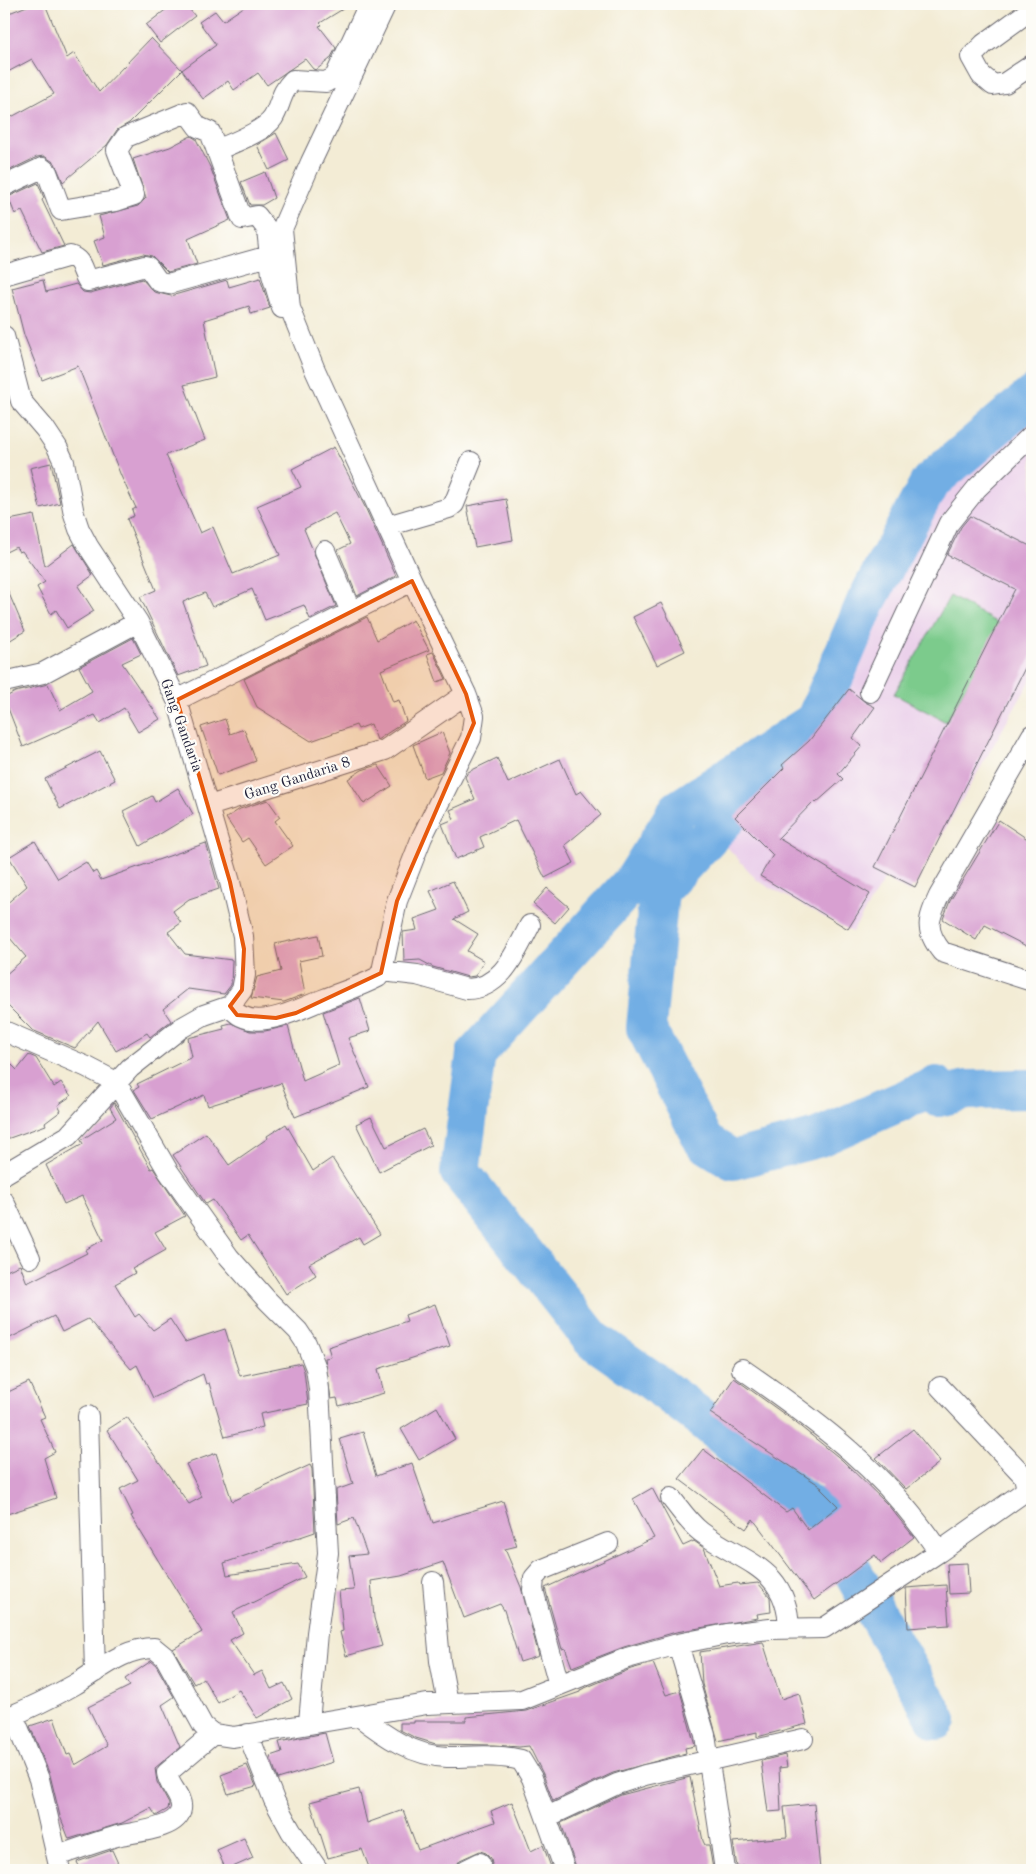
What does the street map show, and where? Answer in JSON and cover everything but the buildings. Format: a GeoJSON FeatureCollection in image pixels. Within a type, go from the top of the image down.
{"type":"FeatureCollection","features":[{"type":"Feature","properties":{"kind":"street"},"geometry":{"type":"LineString","coordinates":[[217,150],[265,126],[273,118],[286,87],[293,80],[326,82],[335,77],[369,4]]}},
{"type":"Feature","properties":{"kind":"street"},"geometry":{"type":"LineString","coordinates":[[378,975],[402,889],[422,836],[471,738],[474,716],[466,694],[387,526],[298,342],[272,275],[269,256],[275,229],[386,4]]}},
{"type":"Feature","properties":{"kind":"street"},"geometry":{"type":"LineString","coordinates":[[1032,9],[984,44],[972,57],[978,70],[993,85],[1005,83],[1032,65]]}},
{"type":"Feature","properties":{"kind":"street"},"geometry":{"type":"LineString","coordinates":[[4,186],[42,168],[47,172],[61,210],[116,201],[134,195],[117,150],[126,137],[187,112],[198,128],[210,132],[242,219],[257,216],[275,229],[302,367]]}},
{"type":"Feature","properties":{"kind":"street"},"geometry":{"type":"LineString","coordinates":[[4,274],[70,256],[77,258],[88,280],[145,266],[148,267],[158,281],[168,284],[269,256]]}},
{"type":"Feature","properties":{"kind":"street","name":"Gang Gandaria"},"geometry":{"type":"LineString","coordinates":[[4,336],[21,401],[45,429],[64,462],[74,514],[88,546],[138,622],[177,700],[210,806],[234,898],[244,949],[245,975],[242,990],[230,1006]]}},
{"type":"Feature","properties":{"kind":"street"},"geometry":{"type":"LineString","coordinates":[[870,692],[949,523],[977,488],[1032,436]]}},
{"type":"Feature","properties":{"kind":"street"},"geometry":{"type":"LineString","coordinates":[[387,526],[449,508],[454,504],[471,462]]}},
{"type":"Feature","properties":{"kind":"street"},"geometry":{"type":"LineString","coordinates":[[325,551],[351,612]]}},
{"type":"Feature","properties":{"kind":"street"},"geometry":{"type":"LineString","coordinates":[[177,700],[412,581]]}},
{"type":"Feature","properties":{"kind":"street"},"geometry":{"type":"LineString","coordinates":[[4,682],[16,681],[43,672],[138,622]]}},
{"type":"Feature","properties":{"kind":"street","name":"Gang Gandaria 8"},"geometry":{"type":"LineString","coordinates":[[210,806],[385,750],[466,694]]}},
{"type":"Feature","properties":{"kind":"street"},"geometry":{"type":"LineString","coordinates":[[1032,736],[939,896],[930,917],[929,929],[933,941],[942,952],[1032,981]]}},
{"type":"Feature","properties":{"kind":"street"},"geometry":{"type":"LineString","coordinates":[[4,1174],[68,1136],[116,1082],[143,1058],[194,1019],[230,1006],[237,1015],[244,1018],[276,1018],[296,1013],[326,998],[349,991],[378,975],[417,974],[459,987],[475,989],[491,982],[503,972],[530,925]]}},
{"type":"Feature","properties":{"kind":"street"},"geometry":{"type":"LineString","coordinates":[[4,1031],[87,1067],[116,1082],[168,1171],[240,1270],[298,1331],[306,1343],[316,1368],[325,1461],[328,1553],[316,1642],[309,1722]]}},
{"type":"Feature","properties":{"kind":"street"},"geometry":{"type":"LineString","coordinates":[[4,1202],[30,1258]]}},
{"type":"Feature","properties":{"kind":"street"},"geometry":{"type":"LineString","coordinates":[[742,1368],[816,1421],[857,1456],[908,1509],[938,1552]]}},
{"type":"Feature","properties":{"kind":"street"},"geometry":{"type":"LineString","coordinates":[[213,1734],[167,1773],[168,1781],[182,1804],[181,1811],[177,1817],[152,1830],[117,1836],[60,1866],[39,1779],[9,1717],[55,1696],[109,1662],[136,1650],[154,1648],[165,1657],[203,1726],[213,1734],[232,1737],[309,1722],[360,1716],[427,1704],[522,1700],[627,1658],[678,1644],[727,1634],[789,1628],[824,1628],[1019,1497],[1026,1485],[1024,1476],[940,1387]]}},
{"type":"Feature","properties":{"kind":"street"},"geometry":{"type":"LineString","coordinates":[[88,1416],[95,1672]]}},
{"type":"Feature","properties":{"kind":"street"},"geometry":{"type":"LineString","coordinates":[[671,1498],[702,1533],[771,1576],[785,1602],[789,1628]]}},
{"type":"Feature","properties":{"kind":"street"},"geometry":{"type":"LineString","coordinates":[[559,1685],[533,1590],[534,1578],[541,1570],[608,1543]]}},
{"type":"Feature","properties":{"kind":"street"},"geometry":{"type":"LineString","coordinates":[[433,1582],[440,1661],[448,1703]]}},
{"type":"Feature","properties":{"kind":"street"},"geometry":{"type":"LineString","coordinates":[[678,1644],[705,1735],[725,1870]]}},
{"type":"Feature","properties":{"kind":"street"},"geometry":{"type":"LineString","coordinates":[[360,1716],[397,1743],[420,1753],[444,1757],[506,1757],[521,1760],[532,1778],[565,1870]]}},
{"type":"Feature","properties":{"kind":"street"},"geometry":{"type":"LineString","coordinates":[[248,1734],[274,1800],[318,1870]]}},
{"type":"Feature","properties":{"kind":"street"},"geometry":{"type":"LineString","coordinates":[[547,1817],[617,1784],[709,1760],[803,1740]]}},
{"type":"Feature","properties":{"kind":"highlighted area"},"geometry":{"type":"Polygon","coordinates":[[[412,581],[466,694],[474,723],[397,901],[381,973],[296,1013],[276,1018],[237,1015],[230,1006],[242,990],[244,949],[230,882],[177,700],[412,581]]]}},
{"type":"Feature","properties":{"kind":"shaded area"},"geometry":{"type":"Polygon","coordinates":[[[1032,393],[1032,678],[909,892],[885,878],[852,932],[758,881],[719,838],[843,693],[875,603],[932,483],[1032,393]]]}},
{"type":"Feature","properties":{"kind":"green space"},"geometry":{"type":"Polygon","coordinates":[[[950,596],[1001,625],[946,722],[894,694],[950,596]]]}},
{"type":"Feature","properties":{"kind":"waterway"},"geometry":{"type":"LineString","coordinates":[[937,1720],[839,1548],[826,1517],[769,1475],[705,1421],[647,1377],[592,1339],[460,1172],[476,1054],[635,879],[678,810],[815,721],[866,602],[930,482],[1032,396]]}},
{"type":"Feature","properties":{"kind":"waterway"},"geometry":{"type":"LineString","coordinates":[[776,764],[659,891],[646,1028],[704,1142],[733,1160],[817,1138],[936,1086],[938,1097],[967,1090],[1032,1089]]}}]}
